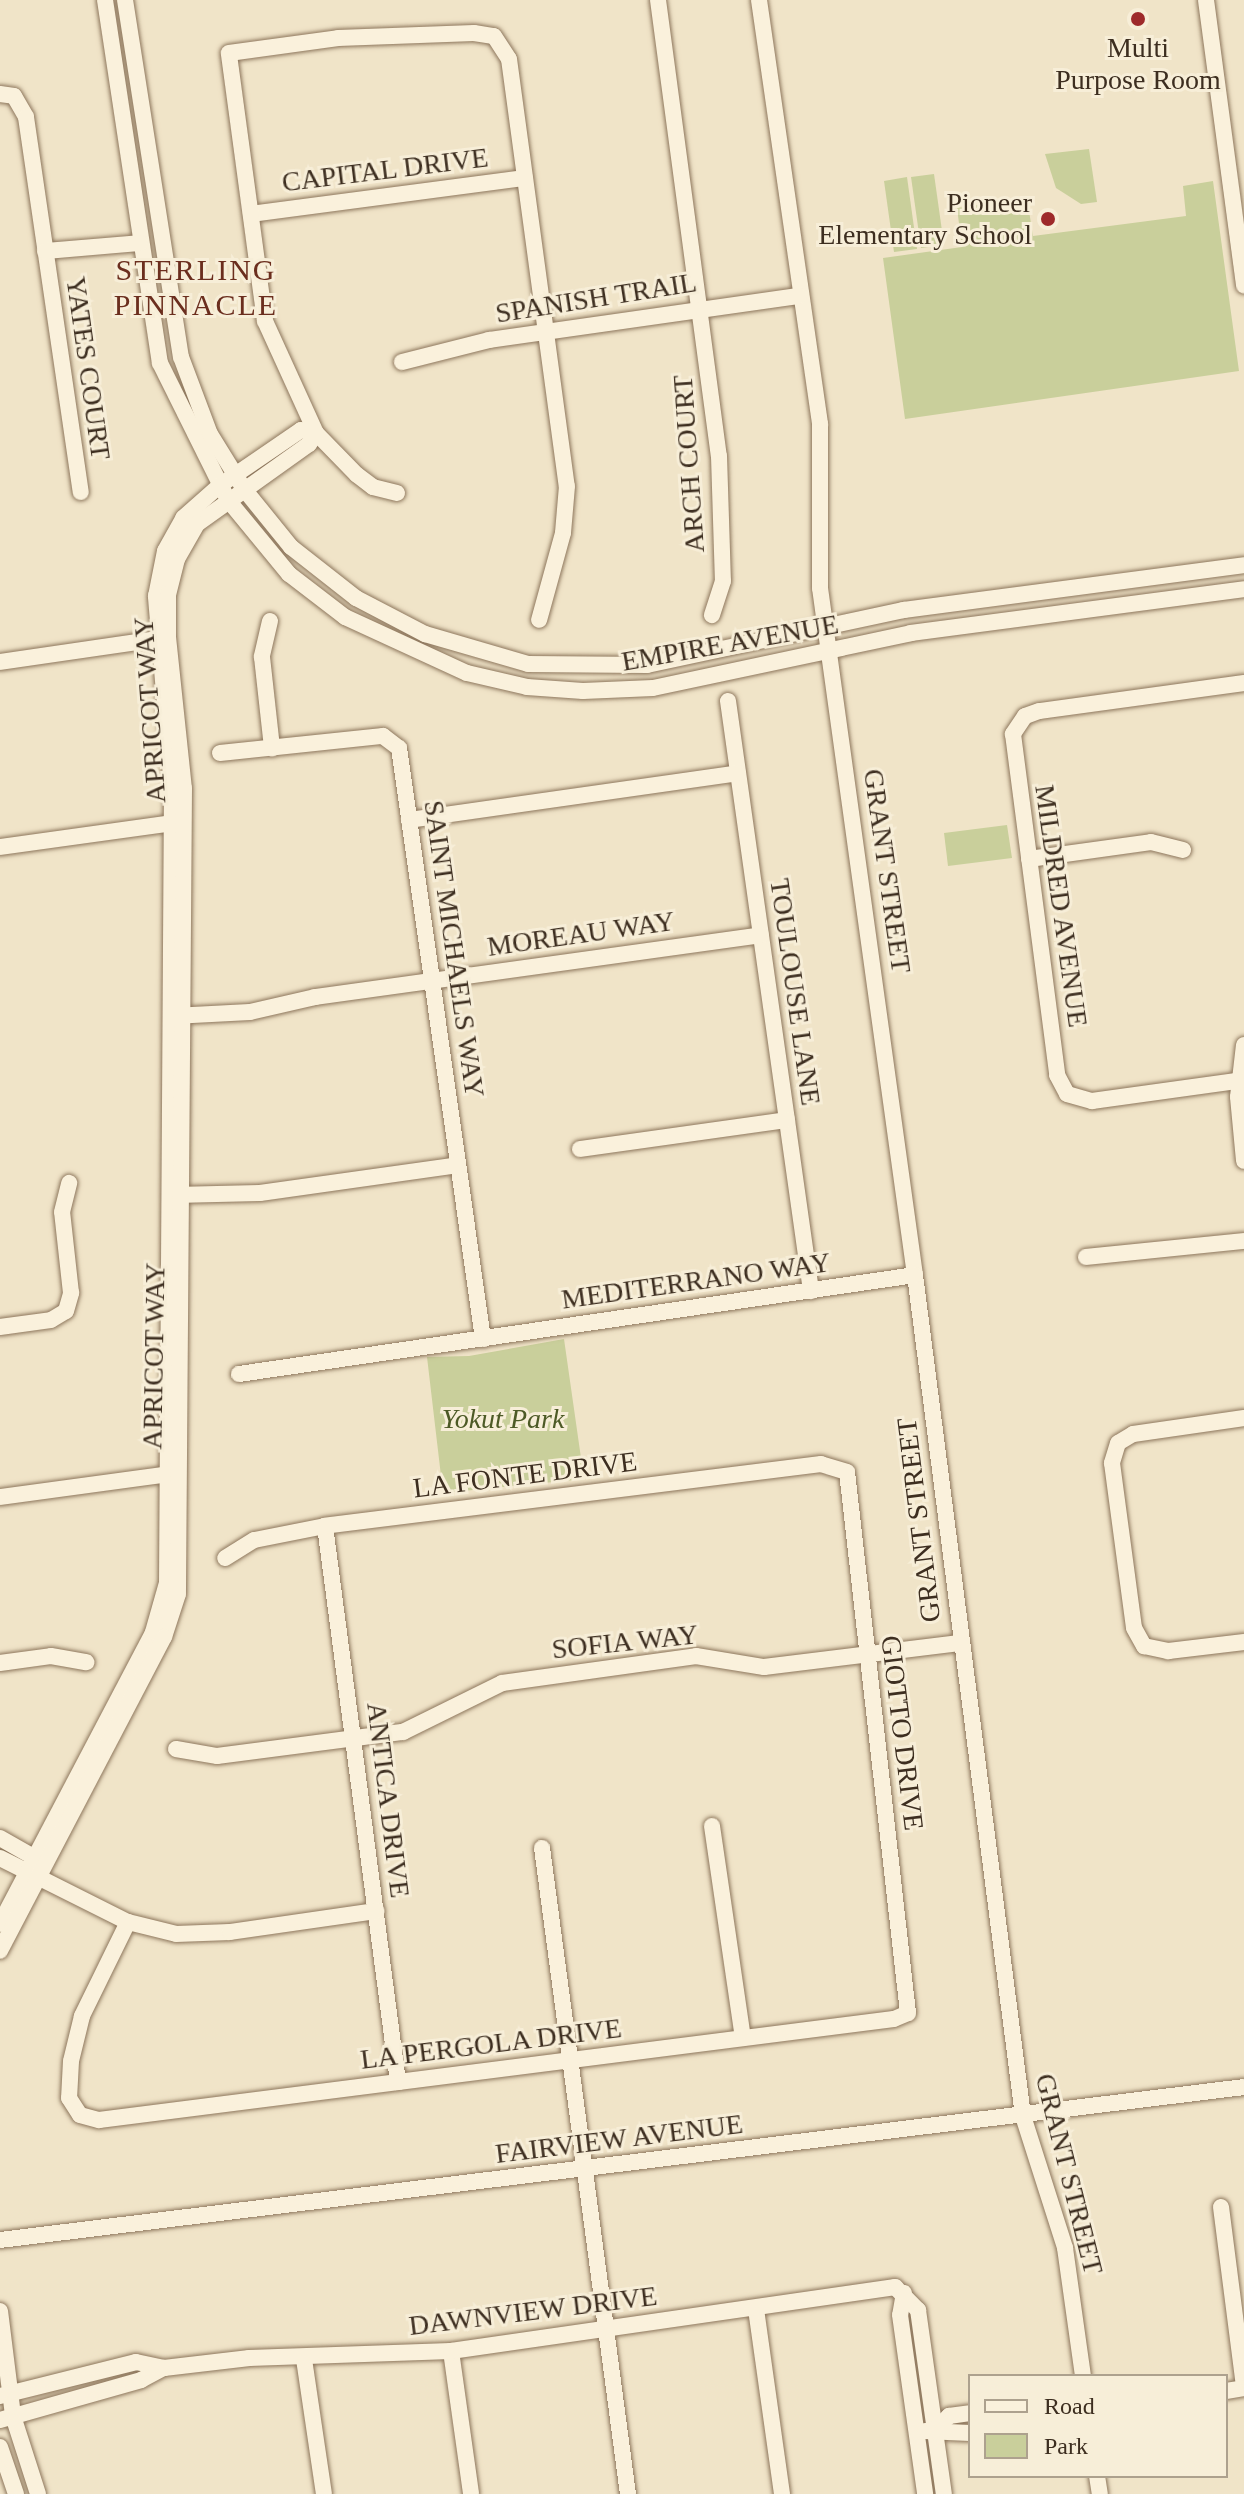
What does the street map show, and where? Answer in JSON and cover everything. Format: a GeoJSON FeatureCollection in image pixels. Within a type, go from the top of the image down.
{"type":"FeatureCollection","features":[{"type":"Feature","properties":{"kind":"street","name":"EMPIRE AVENUE"},"geometry":{"type":"LineString","coordinates":[[105,0],[160,363],[224,493],[289,574],[345,617],[467,673],[541,688],[653,688],[911,633],[1244,589]]}},
{"type":"Feature","properties":{"kind":"street","name":"EMPIRE AVENUE"},"geometry":{"type":"LineString","coordinates":[[125,0],[181,357],[197,405],[240,482],[291,547],[356,598],[471,651],[528,664],[647,665],[828,629],[904,610],[1244,565]]}},
{"type":"Feature","properties":{"kind":"street","name":"ARCH COURT"},"geometry":{"type":"LineString","coordinates":[[658,0],[701,308],[720,472],[723,581],[712,615]]}},
{"type":"Feature","properties":{"kind":"street"},"geometry":{"type":"LineString","coordinates":[[759,0],[799,296],[820,424],[818,561],[828,629]]}},
{"type":"Feature","properties":{"kind":"street"},"geometry":{"type":"LineString","coordinates":[[1206,0],[1244,285]]}},
{"type":"Feature","properties":{"kind":"street"},"geometry":{"type":"LineString","coordinates":[[397,493],[357,475],[316,433],[265,321],[229,53],[338,38],[494,36],[509,59],[567,486],[563,533],[539,620]]}},
{"type":"Feature","properties":{"kind":"street","name":"YATES COURT"},"geometry":{"type":"LineString","coordinates":[[0,94],[14,96],[26,117],[81,492]]}},
{"type":"Feature","properties":{"kind":"street","name":"CAPITAL DRIVE"},"geometry":{"type":"LineString","coordinates":[[251,214],[525,178]]}},
{"type":"Feature","properties":{"kind":"street"},"geometry":{"type":"LineString","coordinates":[[45,251],[140,243]]}},
{"type":"Feature","properties":{"kind":"street","name":"SPANISH TRAIL"},"geometry":{"type":"LineString","coordinates":[[402,362],[546,332],[799,296]]}},
{"type":"Feature","properties":{"kind":"street","name":"APRICOT WAY"},"geometry":{"type":"LineString","coordinates":[[0,1924],[174,1614],[180,1574],[173,1473],[177,822],[156,596],[165,551],[183,518],[309,444],[316,433]]}},
{"type":"Feature","properties":{"kind":"street"},"geometry":{"type":"LineString","coordinates":[[270,621],[262,657],[272,748]]}},
{"type":"Feature","properties":{"kind":"street","name":"GRANT STREET"},"geometry":{"type":"LineString","coordinates":[[828,629],[1023,2116],[1065,2248],[1083,2374]]}},
{"type":"Feature","properties":{"kind":"street"},"geometry":{"type":"LineString","coordinates":[[0,662],[162,638]]}},
{"type":"Feature","properties":{"kind":"street","name":"MILDRED AVENUE"},"geometry":{"type":"LineString","coordinates":[[1242,1080],[1092,1101],[1067,1094],[1057,1075],[1013,746],[1018,723],[1039,711],[1244,683]]}},
{"type":"Feature","properties":{"kind":"street","name":"TOULOUSE LANE"},"geometry":{"type":"LineString","coordinates":[[728,701],[811,1291]]}},
{"type":"Feature","properties":{"kind":"street","name":"SAINT MICHAELS WAY"},"geometry":{"type":"LineString","coordinates":[[220,753],[383,736],[399,748],[483,1339]]}},
{"type":"Feature","properties":{"kind":"street"},"geometry":{"type":"LineString","coordinates":[[409,820],[738,773]]}},
{"type":"Feature","properties":{"kind":"street"},"geometry":{"type":"LineString","coordinates":[[0,847],[177,822]]}},
{"type":"Feature","properties":{"kind":"street"},"geometry":{"type":"LineString","coordinates":[[1029,859],[1151,842],[1183,850]]}},
{"type":"Feature","properties":{"kind":"street","name":"MOREAU WAY"},"geometry":{"type":"LineString","coordinates":[[177,1016],[250,1012],[432,981],[761,935]]}},
{"type":"Feature","properties":{"kind":"street"},"geometry":{"type":"LineString","coordinates":[[1244,1045],[1244,1161]]}},
{"type":"Feature","properties":{"kind":"street"},"geometry":{"type":"LineString","coordinates":[[580,1149],[787,1120]]}},
{"type":"Feature","properties":{"kind":"street"},"geometry":{"type":"LineString","coordinates":[[175,1194],[260,1193],[458,1165]]}},
{"type":"Feature","properties":{"kind":"street"},"geometry":{"type":"LineString","coordinates":[[0,1327],[51,1320],[66,1311],[71,1293],[62,1212],[69,1183]]}},
{"type":"Feature","properties":{"kind":"street"},"geometry":{"type":"LineString","coordinates":[[1086,1257],[1244,1241]]}},
{"type":"Feature","properties":{"kind":"street","name":"MEDITERRANO WAY"},"geometry":{"type":"LineString","coordinates":[[239,1374],[915,1275]]}},
{"type":"Feature","properties":{"kind":"street"},"geometry":{"type":"LineString","coordinates":[[1244,1418],[1133,1434],[1118,1443],[1112,1463],[1134,1628],[1144,1646],[1168,1651],[1244,1642]]}},
{"type":"Feature","properties":{"kind":"street","name":"LA FONTE DRIVE"},"geometry":{"type":"LineString","coordinates":[[225,1558],[254,1540],[325,1526],[836,1466]]}},
{"type":"Feature","properties":{"kind":"street","name":"GIOTTO DRIVE"},"geometry":{"type":"LineString","coordinates":[[836,1466],[847,1472],[851,1486],[865,1656],[908,2013]]}},
{"type":"Feature","properties":{"kind":"street"},"geometry":{"type":"LineString","coordinates":[[0,1497],[173,1473]]}},
{"type":"Feature","properties":{"kind":"street","name":"ANTICA DRIVE"},"geometry":{"type":"LineString","coordinates":[[325,1526],[398,2082]]}},
{"type":"Feature","properties":{"kind":"street","name":"SOFIA WAY"},"geometry":{"type":"LineString","coordinates":[[176,1749],[217,1756],[403,1732],[502,1683],[696,1656],[764,1667],[960,1643]]}},
{"type":"Feature","properties":{"kind":"street"},"geometry":{"type":"LineString","coordinates":[[0,1663],[51,1656],[86,1662]]}},
{"type":"Feature","properties":{"kind":"street"},"geometry":{"type":"LineString","coordinates":[[712,1826],[743,2038]]}},
{"type":"Feature","properties":{"kind":"street"},"geometry":{"type":"LineString","coordinates":[[0,1838],[34,1868],[128,1922],[176,1934],[217,1932],[376,1911]]}},
{"type":"Feature","properties":{"kind":"street"},"geometry":{"type":"LineString","coordinates":[[542,1848],[628,2494]]}},
{"type":"Feature","properties":{"kind":"street"},"geometry":{"type":"LineString","coordinates":[[0,1858],[34,1868]]}},
{"type":"Feature","properties":{"kind":"street","name":"APRICOT WAY"},"geometry":{"type":"LineString","coordinates":[[0,1951],[34,1868]]}},
{"type":"Feature","properties":{"kind":"street","name":"LA PERGOLA DRIVE"},"geometry":{"type":"LineString","coordinates":[[128,1922],[82,2016],[69,2098],[80,2115],[99,2120],[743,2038],[908,2013]]}},
{"type":"Feature","properties":{"kind":"street","name":"FAIRVIEW AVENUE"},"geometry":{"type":"LineString","coordinates":[[0,2240],[1244,2087]]}},
{"type":"Feature","properties":{"kind":"street"},"geometry":{"type":"LineString","coordinates":[[1221,2207],[1244,2387]]}},
{"type":"Feature","properties":{"kind":"street","name":"DAWNVIEW DRIVE"},"geometry":{"type":"LineString","coordinates":[[5,2395],[136,2362],[164,2368],[249,2358],[304,2359],[451,2351],[756,2309],[879,2287],[904,2293]]}},
{"type":"Feature","properties":{"kind":"street"},"geometry":{"type":"LineString","coordinates":[[904,2293],[918,2310],[944,2494]]}},
{"type":"Feature","properties":{"kind":"street"},"geometry":{"type":"LineString","coordinates":[[904,2293],[900,2315],[925,2494]]}},
{"type":"Feature","properties":{"kind":"street"},"geometry":{"type":"LineString","coordinates":[[756,2309],[782,2494]]}},
{"type":"Feature","properties":{"kind":"street"},"geometry":{"type":"LineString","coordinates":[[0,2311],[6,2418],[38,2494]]}},
{"type":"Feature","properties":{"kind":"street"},"geometry":{"type":"LineString","coordinates":[[451,2351],[471,2494]]}},
{"type":"Feature","properties":{"kind":"street"},"geometry":{"type":"LineString","coordinates":[[304,2359],[324,2494]]}},
{"type":"Feature","properties":{"kind":"street","name":"DAWNVIEW DRIVE"},"geometry":{"type":"LineString","coordinates":[[6,2418],[141,2380],[164,2368]]}},
{"type":"Feature","properties":{"kind":"street"},"geometry":{"type":"LineString","coordinates":[[935,2430],[949,2416],[968,2413]]}},
{"type":"Feature","properties":{"kind":"street"},"geometry":{"type":"LineString","coordinates":[[916,2433],[935,2430],[968,2433]]}},
{"type":"Feature","properties":{"kind":"street"},"geometry":{"type":"LineString","coordinates":[[0,2447],[16,2494]]}},
{"type":"Feature","properties":{"kind":"green space"},"geometry":{"type":"Polygon","coordinates":[[[1089,149],[1097,202],[1081,204],[1056,188],[1045,154],[1089,149]]]}},
{"type":"Feature","properties":{"kind":"green space"},"geometry":{"type":"Polygon","coordinates":[[[934,174],[944,245],[921,248],[911,177],[934,174]]]}},
{"type":"Feature","properties":{"kind":"green space"},"geometry":{"type":"Polygon","coordinates":[[[907,177],[917,249],[894,252],[884,181],[907,177]]]}},
{"type":"Feature","properties":{"kind":"green space"},"geometry":{"type":"Polygon","coordinates":[[[1213,181],[1239,371],[905,419],[883,258],[962,247],[957,208],[1027,198],[1033,236],[1186,216],[1183,186],[1213,181]]]}},
{"type":"Feature","properties":{"kind":"green space"},"geometry":{"type":"Polygon","coordinates":[[[1007,825],[1012,858],[948,866],[944,833],[1007,825]]]}},
{"type":"Feature","properties":{"kind":"green space","name":"Yokut Park"},"geometry":{"type":"Polygon","coordinates":[[[564,1339],[584,1479],[443,1493],[427,1357],[469,1356],[564,1339]]]}},
{"type":"Feature","properties":{"kind":"place","name":"Multi Purpose Room"},"geometry":{"type":"Point","coordinates":[1138,19]}},
{"type":"Feature","properties":{"kind":"place","name":"Pioneer Elementary School"},"geometry":{"type":"Point","coordinates":[1048,219]}},
{"type":"Feature","properties":{"kind":"district","name":"STERLING PINNACLE"},"geometry":{"type":"Point","coordinates":[196,287]}}]}
